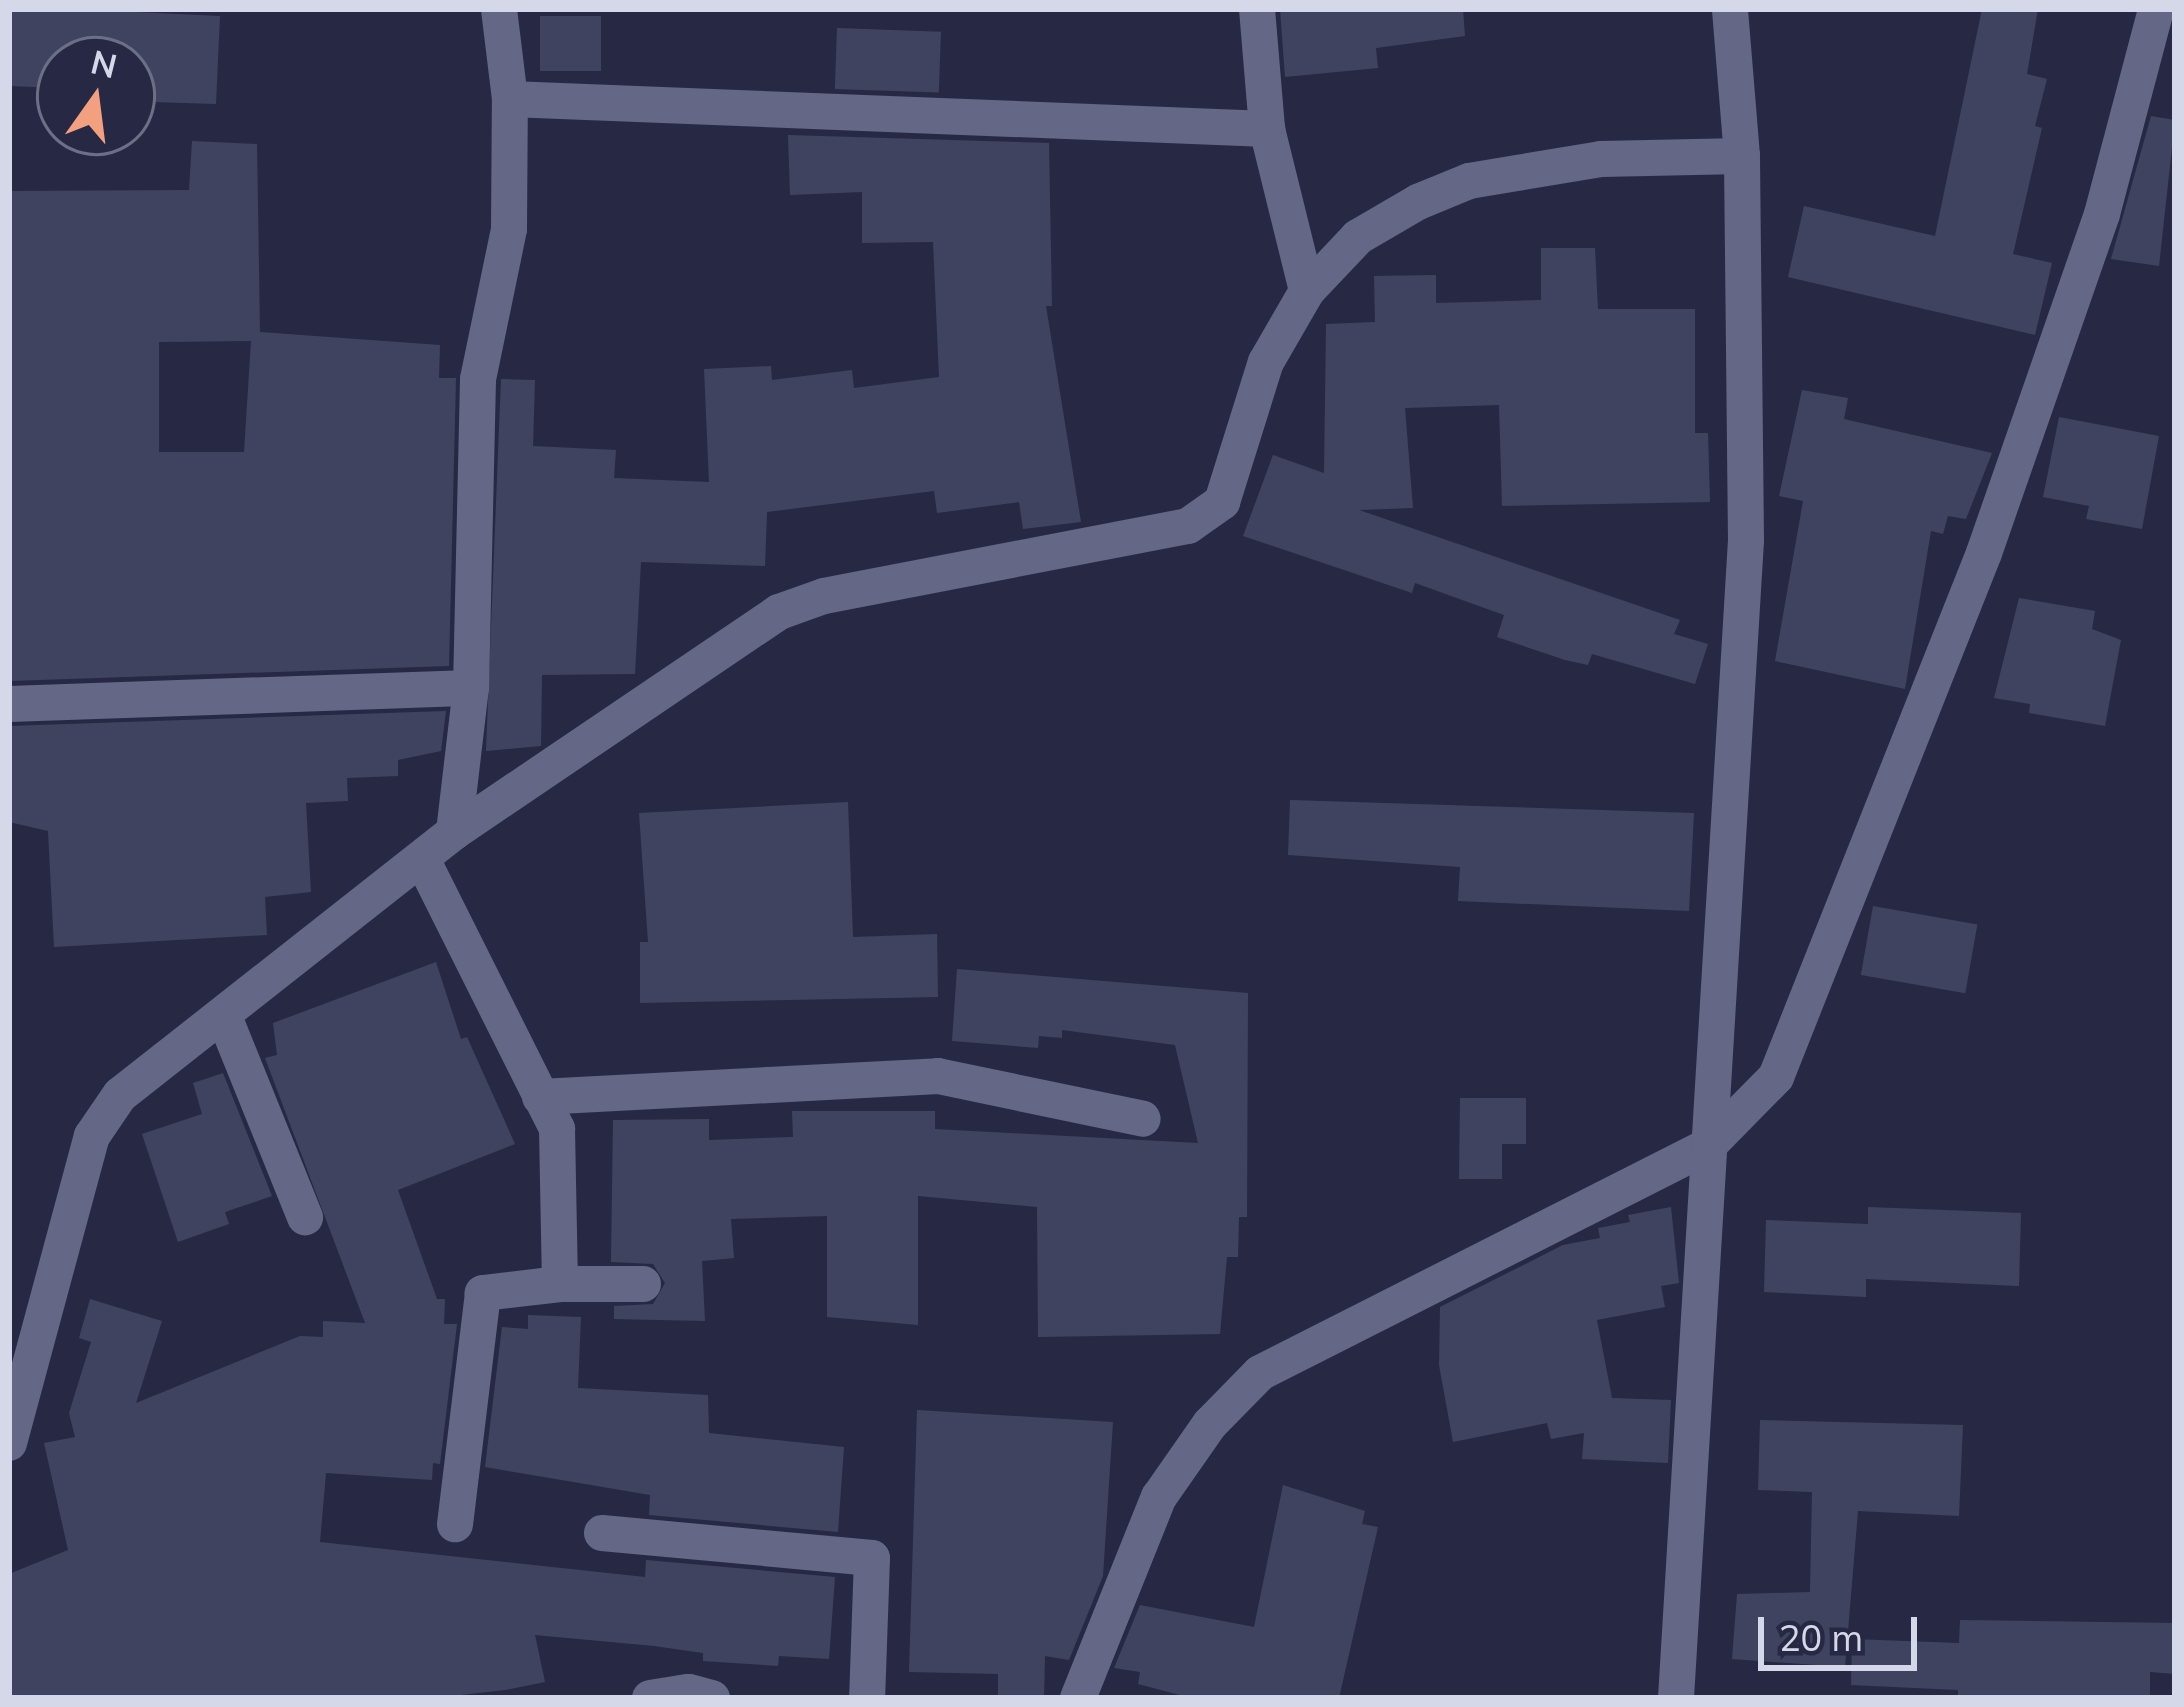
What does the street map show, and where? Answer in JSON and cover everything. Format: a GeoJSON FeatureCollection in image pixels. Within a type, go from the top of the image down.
{"type":"FeatureCollection","features":[{"type":"Feature","properties":{"kind":"street"},"geometry":{"type":"LineString","coordinates":[[454,832],[471,688],[478,379],[508,229],[510,99],[499,9]]}},
{"type":"Feature","properties":{"kind":"street"},"geometry":{"type":"LineString","coordinates":[[1257,9],[1267,129],[1307,291]]}},
{"type":"Feature","properties":{"kind":"street"},"geometry":{"type":"LineString","coordinates":[[1676,1698],[1746,541],[1742,156],[1730,9]]}},
{"type":"Feature","properties":{"kind":"street"},"geometry":{"type":"LineString","coordinates":[[1078,1698],[1159,1497],[1210,1424],[1260,1373],[1708,1146],[1776,1077],[1984,554],[2102,214],[2156,9]]}},
{"type":"Feature","properties":{"kind":"street"},"geometry":{"type":"LineString","coordinates":[[510,99],[1267,129]]}},
{"type":"Feature","properties":{"kind":"street"},"geometry":{"type":"LineString","coordinates":[[9,1442],[92,1136],[120,1095],[225,1019],[454,832],[779,612],[824,596],[1188,526],[1222,502],[1266,362],[1307,291],[1358,237],[1469,181],[1600,160],[1742,156]]}},
{"type":"Feature","properties":{"kind":"street"},"geometry":{"type":"LineString","coordinates":[[9,704],[471,688]]}},
{"type":"Feature","properties":{"kind":"street"},"geometry":{"type":"LineString","coordinates":[[422,859],[556,1130],[560,1284]]}},
{"type":"Feature","properties":{"kind":"street"},"geometry":{"type":"LineString","coordinates":[[225,1019],[304,1217]]}},
{"type":"Feature","properties":{"kind":"street"},"geometry":{"type":"LineString","coordinates":[[541,1097],[938,1076],[1143,1119]]}},
{"type":"Feature","properties":{"kind":"street"},"geometry":{"type":"LineString","coordinates":[[454,1524],[482,1293],[560,1284],[643,1284]]}},
{"type":"Feature","properties":{"kind":"street"},"geometry":{"type":"LineString","coordinates":[[602,1533],[872,1558],[867,1698]]}},
{"type":"Feature","properties":{"kind":"street"},"geometry":{"type":"LineString","coordinates":[[650,1698],[712,1698]]}},
{"type":"Feature","properties":{"kind":"building"},"geometry":{"type":"Polygon","coordinates":[[[1280,9],[1463,9],[1465,36],[1376,48],[1378,68],[1285,77],[1280,9]]]}},
{"type":"Feature","properties":{"kind":"building"},"geometry":{"type":"Polygon","coordinates":[[[1982,9],[2038,9],[2027,74],[2047,79],[2035,126],[2042,128],[2013,254],[2052,263],[2035,335],[1788,277],[1804,206],[1935,236],[1982,9]]]}},
{"type":"Feature","properties":{"kind":"building"},"geometry":{"type":"Polygon","coordinates":[[[9,12],[220,16],[216,104],[156,102],[156,36],[36,36],[36,87],[9,86],[9,12]]]}},
{"type":"Feature","properties":{"kind":"building"},"geometry":{"type":"Polygon","coordinates":[[[540,16],[601,16],[601,71],[540,71],[540,16]]]}},
{"type":"Feature","properties":{"kind":"building"},"geometry":{"type":"Polygon","coordinates":[[[837,28],[941,32],[939,93],[835,89],[837,28]]]}},
{"type":"Feature","properties":{"kind":"building"},"geometry":{"type":"Polygon","coordinates":[[[2151,116],[2175,120],[2159,266],[2111,259],[2151,116]]]}},
{"type":"Feature","properties":{"kind":"building"},"geometry":{"type":"Polygon","coordinates":[[[788,135],[1049,143],[1052,306],[1046,306],[1081,522],[1023,529],[1019,502],[937,513],[934,491],[767,512],[765,566],[641,562],[635,674],[542,675],[541,746],[486,751],[501,379],[535,380],[533,446],[616,450],[614,478],[709,482],[704,369],[771,366],[772,380],[852,370],[854,388],[939,377],[933,242],[862,243],[862,192],[790,195],[788,135]]]}},
{"type":"Feature","properties":{"kind":"building"},"geometry":{"type":"Polygon","coordinates":[[[192,141],[257,144],[260,332],[440,345],[439,378],[456,378],[449,666],[10,681],[9,191],[189,190],[192,141]],[[251,341],[159,342],[159,452],[244,452],[251,341]]]}},
{"type":"Feature","properties":{"kind":"building"},"geometry":{"type":"Polygon","coordinates":[[[1541,248],[1595,248],[1598,309],[1695,309],[1695,433],[1708,433],[1710,502],[1502,506],[1499,405],[1405,408],[1413,508],[1359,510],[1680,620],[1674,634],[1708,644],[1695,684],[1592,654],[1588,665],[1565,660],[1497,637],[1504,615],[1415,583],[1412,593],[1243,536],[1273,455],[1324,473],[1326,324],[1375,322],[1374,276],[1436,275],[1436,303],[1541,300],[1541,248]]]}},
{"type":"Feature","properties":{"kind":"building"},"geometry":{"type":"Polygon","coordinates":[[[1802,390],[1848,398],[1844,419],[1992,453],[1966,519],[1948,516],[1943,534],[1931,531],[1905,689],[1775,661],[1803,501],[1779,496],[1802,390]]]}},
{"type":"Feature","properties":{"kind":"building"},"geometry":{"type":"Polygon","coordinates":[[[2059,417],[2159,436],[2142,529],[2086,519],[2089,506],[2043,497],[2059,417]]]}},
{"type":"Feature","properties":{"kind":"building"},"geometry":{"type":"Polygon","coordinates":[[[2019,598],[2095,611],[2092,629],[2121,640],[2105,726],[2029,713],[2030,704],[1994,698],[2019,598]]]}},
{"type":"Feature","properties":{"kind":"building"},"geometry":{"type":"Polygon","coordinates":[[[446,711],[441,751],[398,760],[398,776],[347,778],[348,801],[306,803],[311,892],[265,897],[267,935],[54,947],[48,831],[9,822],[9,726],[446,711]]]}},
{"type":"Feature","properties":{"kind":"building"},"geometry":{"type":"Polygon","coordinates":[[[1290,800],[1694,813],[1689,911],[1458,901],[1460,867],[1288,855],[1290,800]]]}},
{"type":"Feature","properties":{"kind":"building"},"geometry":{"type":"Polygon","coordinates":[[[848,802],[853,937],[937,934],[938,997],[640,1003],[640,942],[648,942],[639,813],[848,802]]]}},
{"type":"Feature","properties":{"kind":"building"},"geometry":{"type":"Polygon","coordinates":[[[1873,906],[1977,924],[1965,993],[1861,975],[1873,906]]]}},
{"type":"Feature","properties":{"kind":"building"},"geometry":{"type":"Polygon","coordinates":[[[436,962],[461,1039],[467,1037],[515,1144],[398,1190],[437,1299],[445,1299],[444,1324],[457,1324],[440,1464],[433,1463],[432,1480],[326,1473],[320,1542],[645,1577],[646,1560],[835,1577],[829,1659],[779,1656],[778,1666],[703,1661],[703,1653],[535,1635],[545,1682],[505,1690],[434,1698],[9,1698],[9,1574],[68,1550],[44,1443],[75,1437],[69,1413],[91,1342],[79,1338],[90,1299],[162,1321],[136,1403],[300,1336],[323,1337],[323,1321],[365,1323],[265,1058],[277,1055],[273,1023],[436,962]]]}},
{"type":"Feature","properties":{"kind":"building"},"geometry":{"type":"Polygon","coordinates":[[[957,969],[1248,993],[1247,1217],[1239,1217],[1238,1257],[1227,1257],[1220,1334],[1038,1337],[1037,1207],[918,1196],[918,1325],[827,1317],[827,1216],[731,1219],[734,1258],[702,1261],[705,1321],[614,1319],[614,1306],[653,1304],[665,1283],[653,1264],[611,1262],[613,1120],[709,1119],[709,1140],[793,1137],[792,1111],[935,1111],[935,1129],[1198,1143],[1175,1045],[1062,1030],[1062,1038],[1039,1036],[1038,1048],[952,1041],[957,969]]]}},
{"type":"Feature","properties":{"kind":"building"},"geometry":{"type":"Polygon","coordinates":[[[223,1073],[272,1196],[225,1212],[229,1224],[178,1242],[142,1134],[202,1114],[193,1083],[223,1073]]]}},
{"type":"Feature","properties":{"kind":"building"},"geometry":{"type":"Polygon","coordinates":[[[1460,1098],[1526,1098],[1526,1144],[1502,1144],[1502,1179],[1459,1179],[1460,1098]]]}},
{"type":"Feature","properties":{"kind":"building"},"geometry":{"type":"Polygon","coordinates":[[[1671,1207],[1679,1283],[1661,1286],[1665,1307],[1597,1320],[1612,1398],[1671,1400],[1668,1463],[1582,1459],[1584,1433],[1551,1439],[1547,1423],[1453,1442],[1439,1365],[1440,1307],[1563,1245],[1600,1238],[1598,1228],[1630,1222],[1628,1215],[1671,1207]]]}},
{"type":"Feature","properties":{"kind":"building"},"geometry":{"type":"Polygon","coordinates":[[[1868,1207],[2021,1213],[2019,1286],[1866,1279],[1866,1297],[1764,1292],[1766,1220],[1868,1224],[1868,1207]]]}},
{"type":"Feature","properties":{"kind":"building"},"geometry":{"type":"Polygon","coordinates":[[[528,1315],[581,1317],[578,1388],[708,1395],[709,1433],[844,1447],[838,1532],[649,1515],[650,1495],[485,1467],[502,1327],[528,1329],[528,1315]]]}},
{"type":"Feature","properties":{"kind":"building"},"geometry":{"type":"Polygon","coordinates":[[[917,1410],[1113,1422],[1103,1576],[1069,1660],[1045,1656],[1044,1698],[998,1698],[998,1674],[909,1672],[917,1410]]]}},
{"type":"Feature","properties":{"kind":"building"},"geometry":{"type":"Polygon","coordinates":[[[1760,1420],[1963,1425],[1959,1516],[1858,1511],[1845,1667],[1732,1659],[1737,1594],[1810,1592],[1812,1492],[1758,1490],[1760,1420]]]}},
{"type":"Feature","properties":{"kind":"building"},"geometry":{"type":"Polygon","coordinates":[[[1283,1485],[1365,1511],[1362,1524],[1378,1527],[1339,1698],[1191,1698],[1138,1684],[1140,1672],[1114,1668],[1140,1605],[1254,1627],[1283,1485]]]}},
{"type":"Feature","properties":{"kind":"building"},"geometry":{"type":"Polygon","coordinates":[[[1960,1620],[2175,1623],[2175,1674],[2150,1672],[2150,1698],[1958,1698],[1958,1690],[1851,1685],[1852,1639],[1959,1643],[1960,1620]]]}}]}
